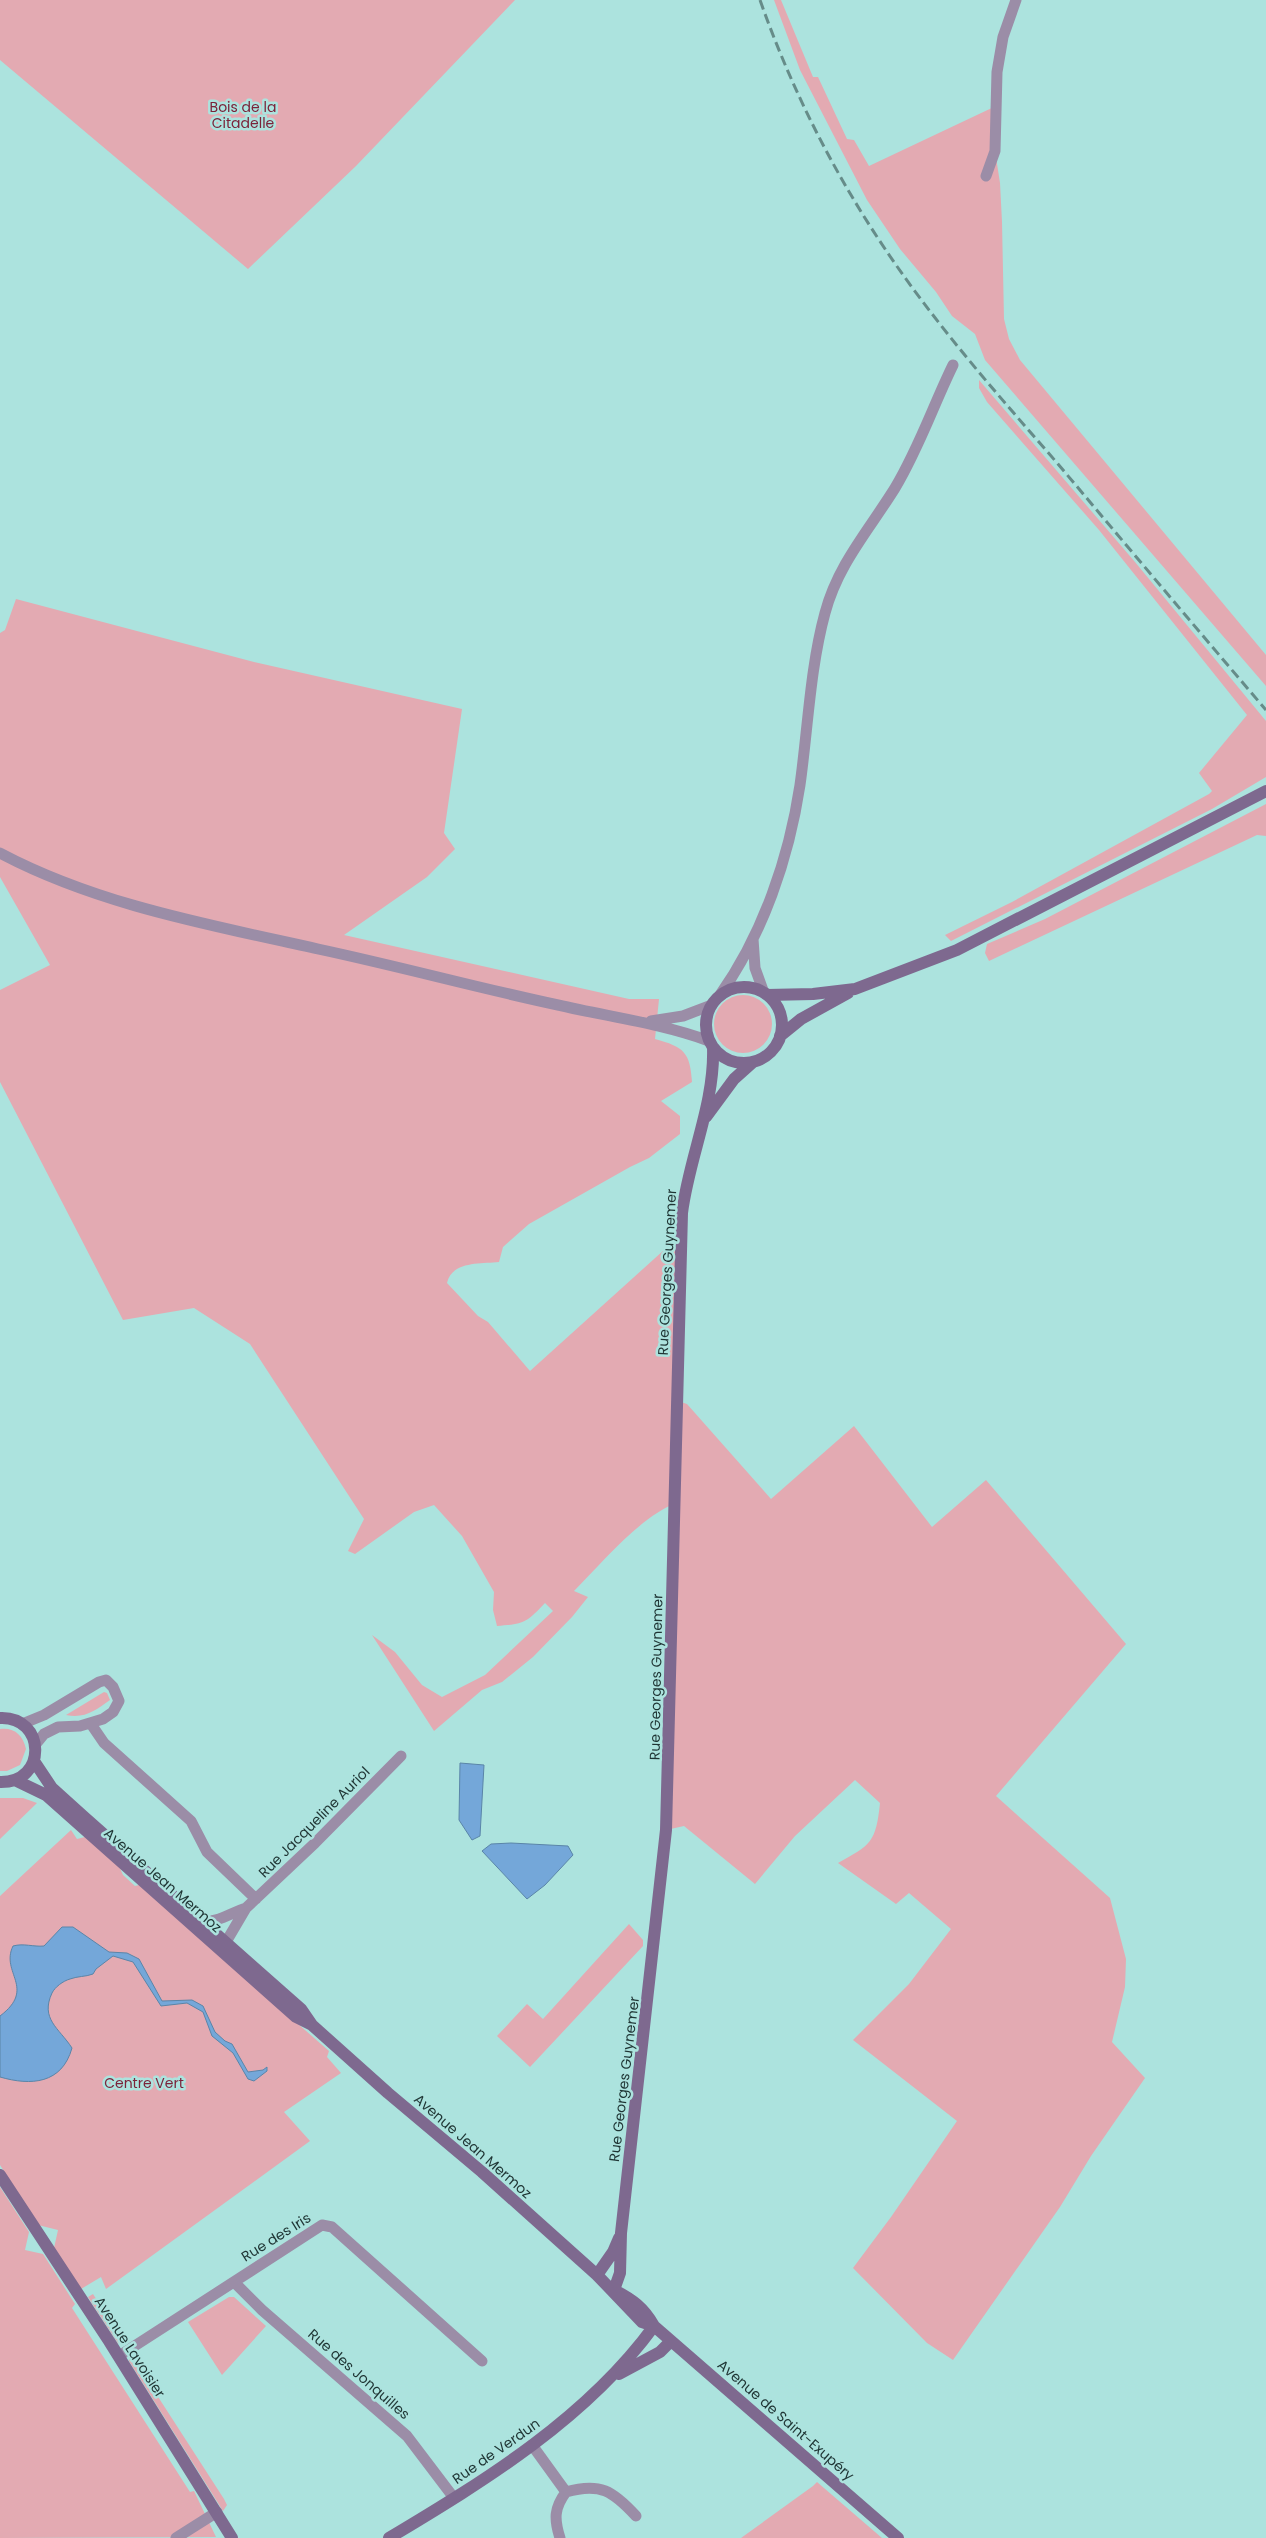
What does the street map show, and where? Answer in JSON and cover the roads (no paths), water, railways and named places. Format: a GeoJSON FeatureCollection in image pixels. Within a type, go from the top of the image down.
{"type":"FeatureCollection","features":[{"type":"Feature","properties":{"kind":"street"},"geometry":{"type":"LineString","coordinates":[[986,176],[995,151],[997,72],[1003,37],[1016,0]]}},
{"type":"Feature","properties":{"kind":"street"},"geometry":{"type":"LineString","coordinates":[[711,1044],[706,1022],[716,1000],[753,937],[788,848],[800,786],[817,651],[825,613],[834,586],[857,542],[894,488],[924,434],[937,397],[953,365]]}},
{"type":"Feature","properties":{"kind":"street"},"geometry":{"type":"LineString","coordinates":[[0,853],[67,882],[161,912],[558,1006],[645,1022],[682,1031],[711,1044],[730,1061],[753,1062],[770,1052],[780,1036],[801,1019],[855,989],[957,950],[1266,791]]}},
{"type":"Feature","properties":{"kind":"street"},"geometry":{"type":"LineString","coordinates":[[753,937],[755,968],[766,994],[780,1013],[780,1036]]}},
{"type":"Feature","properties":{"kind":"street"},"geometry":{"type":"LineString","coordinates":[[645,1022],[683,1016],[737,988],[747,987],[766,994],[813,994],[855,989]]}},
{"type":"Feature","properties":{"kind":"street","name":"Rue Georges Guynemer"},"geometry":{"type":"LineString","coordinates":[[621,2233],[666,1830],[681,1230],[685,1187],[710,1090],[711,1044]]}},
{"type":"Feature","properties":{"kind":"street","name":"Rue Georges Guynemer"},"geometry":{"type":"LineString","coordinates":[[703,1121],[734,1079],[753,1062]]}},
{"type":"Feature","properties":{"kind":"street"},"geometry":{"type":"LineString","coordinates":[[22,1724],[44,1715],[106,1680],[113,1687],[119,1701],[112,1712],[91,1724],[58,1727],[44,1734],[35,1745]]}},
{"type":"Feature","properties":{"kind":"street"},"geometry":{"type":"LineString","coordinates":[[0,1718],[12,1719],[22,1724],[28,1729],[35,1745],[34,1761],[26,1773],[15,1780],[0,1782]]}},
{"type":"Feature","properties":{"kind":"street"},"geometry":{"type":"LineString","coordinates":[[91,1724],[104,1743],[191,1821],[207,1852],[256,1899]]}},
{"type":"Feature","properties":{"kind":"street","name":"Rue Jacqueline Auriol"},"geometry":{"type":"LineString","coordinates":[[246,1908],[315,1843],[401,1756]]}},
{"type":"Feature","properties":{"kind":"street","name":"Avenue Jean Mermoz"},"geometry":{"type":"LineString","coordinates":[[34,1761],[52,1788],[301,2009],[312,2025],[614,2290],[629,2298],[646,2311],[654,2326]]}},
{"type":"Feature","properties":{"kind":"street","name":"Avenue Jean Mermoz"},"geometry":{"type":"LineString","coordinates":[[15,1780],[46,1795],[296,2017],[312,2025]]}},
{"type":"Feature","properties":{"kind":"street"},"geometry":{"type":"LineString","coordinates":[[201,1921],[210,1923],[230,1913],[246,1908]]}},
{"type":"Feature","properties":{"kind":"street"},"geometry":{"type":"LineString","coordinates":[[186,1919],[196,1922],[222,1944],[226,1942],[246,1908]]}},
{"type":"Feature","properties":{"kind":"street","name":"Avenue Lavoisier"},"geometry":{"type":"LineString","coordinates":[[0,2175],[119,2356],[232,2538]]}},
{"type":"Feature","properties":{"kind":"street","name":"Rue des Iris"},"geometry":{"type":"LineString","coordinates":[[119,2356],[318,2226],[327,2225],[332,2227],[482,2361]]}},
{"type":"Feature","properties":{"kind":"street"},"geometry":{"type":"LineString","coordinates":[[597,2275],[614,2252],[621,2233]]}},
{"type":"Feature","properties":{"kind":"street"},"geometry":{"type":"LineString","coordinates":[[614,2290],[620,2273],[621,2233]]}},
{"type":"Feature","properties":{"kind":"street","name":"Rue des Jonquilles"},"geometry":{"type":"LineString","coordinates":[[234,2282],[407,2436],[454,2498]]}},
{"type":"Feature","properties":{"kind":"street"},"geometry":{"type":"LineString","coordinates":[[612,2378],[654,2326]]}},
{"type":"Feature","properties":{"kind":"street","name":"Avenue de Saint-Exupéry"},"geometry":{"type":"LineString","coordinates":[[654,2326],[898,2538]]}},
{"type":"Feature","properties":{"kind":"street"},"geometry":{"type":"LineString","coordinates":[[612,2378],[660,2352],[671,2341]]}},
{"type":"Feature","properties":{"kind":"street","name":"Rue de Verdun"},"geometry":{"type":"LineString","coordinates":[[389,2538],[454,2498],[532,2445],[612,2378]]}},
{"type":"Feature","properties":{"kind":"street"},"geometry":{"type":"LineString","coordinates":[[532,2445],[566,2492]]}},
{"type":"Feature","properties":{"kind":"street"},"geometry":{"type":"LineString","coordinates":[[560,2538],[555,2515],[559,2502],[566,2492],[582,2487],[601,2488],[618,2498],[636,2516]]}},
{"type":"Feature","properties":{"kind":"street"},"geometry":{"type":"LineString","coordinates":[[176,2538],[217,2512]]}},
{"type":"Feature","properties":{"kind":"water"},"geometry":{"type":"Polygon","coordinates":[[[460,1763],[484,1765],[480,1836],[472,1840],[459,1820],[460,1763]]]}},
{"type":"Feature","properties":{"kind":"water"},"geometry":{"type":"Polygon","coordinates":[[[511,1843],[568,1846],[573,1855],[545,1885],[527,1899],[482,1851],[491,1844],[511,1843]]]}},
{"type":"Feature","properties":{"kind":"water"},"geometry":{"type":"Polygon","coordinates":[[[62,1927],[73,1927],[109,1952],[127,1953],[139,1959],[162,2001],[192,2000],[203,2006],[215,2032],[225,2041],[232,2044],[248,2072],[263,2070],[267,2067],[267,2071],[254,2081],[248,2079],[233,2053],[212,2036],[203,2012],[187,2003],[161,2006],[133,1962],[113,1956],[96,1969],[93,1974],[67,1980],[57,1986],[52,1993],[48,2010],[50,2017],[72,2048],[61,2069],[44,2079],[34,2081],[12,2080],[0,2077],[0,2016],[11,2006],[16,1997],[17,1989],[10,1956],[13,1946],[44,1946],[62,1927]]]}},
{"type":"Feature","properties":{"kind":"railway"},"geometry":{"type":"LineString","coordinates":[[760,0],[792,80],[829,157],[897,267],[972,364],[1266,710]]}},
{"type":"Feature","properties":{"kind":"park label","name":"Bois de la Citadelle"},"geometry":{"type":"Point","coordinates":[243,116]}},
{"type":"Feature","properties":{"kind":"park label","name":"Centre Vert"},"geometry":{"type":"Point","coordinates":[144,2083]}}]}
